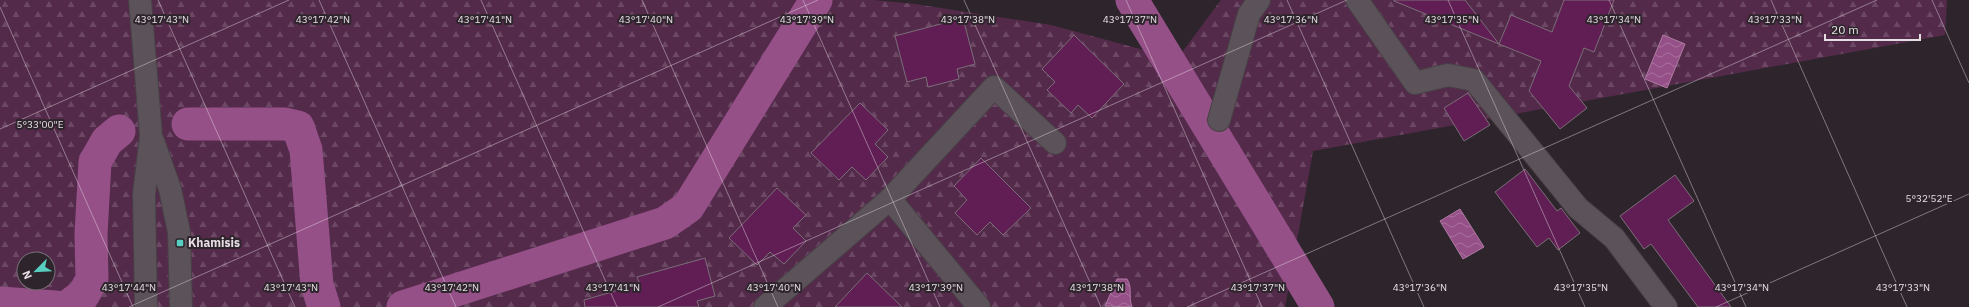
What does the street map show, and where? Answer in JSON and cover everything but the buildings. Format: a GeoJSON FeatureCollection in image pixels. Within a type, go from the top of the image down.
{"type":"FeatureCollection","features":[{"type":"Feature","properties":{"kind":"street"},"geometry":{"type":"LineString","coordinates":[[140,0],[151,136],[144,194],[144,214],[170,306]]}},
{"type":"Feature","properties":{"kind":"street"},"geometry":{"type":"LineString","coordinates":[[1219,120],[1249,14],[1259,0]]}},
{"type":"Feature","properties":{"kind":"street"},"geometry":{"type":"LineString","coordinates":[[1357,0],[1415,83],[1448,75],[1474,80],[1578,208],[1614,238],[1666,307]]}},
{"type":"Feature","properties":{"kind":"street"},"geometry":{"type":"LineString","coordinates":[[765,307],[890,199],[994,87],[1054,143]]}},
{"type":"Feature","properties":{"kind":"street"},"geometry":{"type":"LineString","coordinates":[[151,136],[170,190],[180,232],[170,306]]}},
{"type":"Feature","properties":{"kind":"street"},"geometry":{"type":"LineString","coordinates":[[890,199],[979,307]]}},
{"type":"Feature","properties":{"kind":"green space"},"geometry":{"type":"Polygon","coordinates":[[[0,0],[873,0],[915,4],[1051,25],[1177,59],[1221,0],[1947,0],[1945,35],[1313,151],[1285,307],[0,307],[0,0]]]}},
{"type":"Feature","properties":{"kind":"water"},"geometry":{"type":"Polygon","coordinates":[[[1663,35],[1685,44],[1667,88],[1645,79],[1663,35]]]}},
{"type":"Feature","properties":{"kind":"water"},"geometry":{"type":"Polygon","coordinates":[[[1460,209],[1484,247],[1463,259],[1440,221],[1460,209]]]}},
{"type":"Feature","properties":{"kind":"water"},"geometry":{"type":"Polygon","coordinates":[[[1117,279],[1127,279],[1130,286],[1130,299],[1132,307],[1105,306],[1117,279]]]}},
{"type":"Feature","properties":{"kind":"waterway"},"geometry":{"type":"LineString","coordinates":[[403,307],[665,223],[688,207],[816,0]]}},
{"type":"Feature","properties":{"kind":"waterway"},"geometry":{"type":"LineString","coordinates":[[1132,0],[1318,307]]}},
{"type":"Feature","properties":{"kind":"waterway"},"geometry":{"type":"LineString","coordinates":[[188,124],[285,124],[298,127],[306,150],[317,285],[324,307]]}},
{"type":"Feature","properties":{"kind":"waterway"},"geometry":{"type":"LineString","coordinates":[[67,307],[84,294],[92,279],[91,234],[95,162],[107,141],[119,131]]}},
{"type":"Feature","properties":{"kind":"waterway"},"geometry":{"type":"LineString","coordinates":[[0,303],[55,307]]}},
{"type":"Feature","properties":{"kind":"place","name":"Khamisis"},"geometry":{"type":"Point","coordinates":[180,243]}}]}
